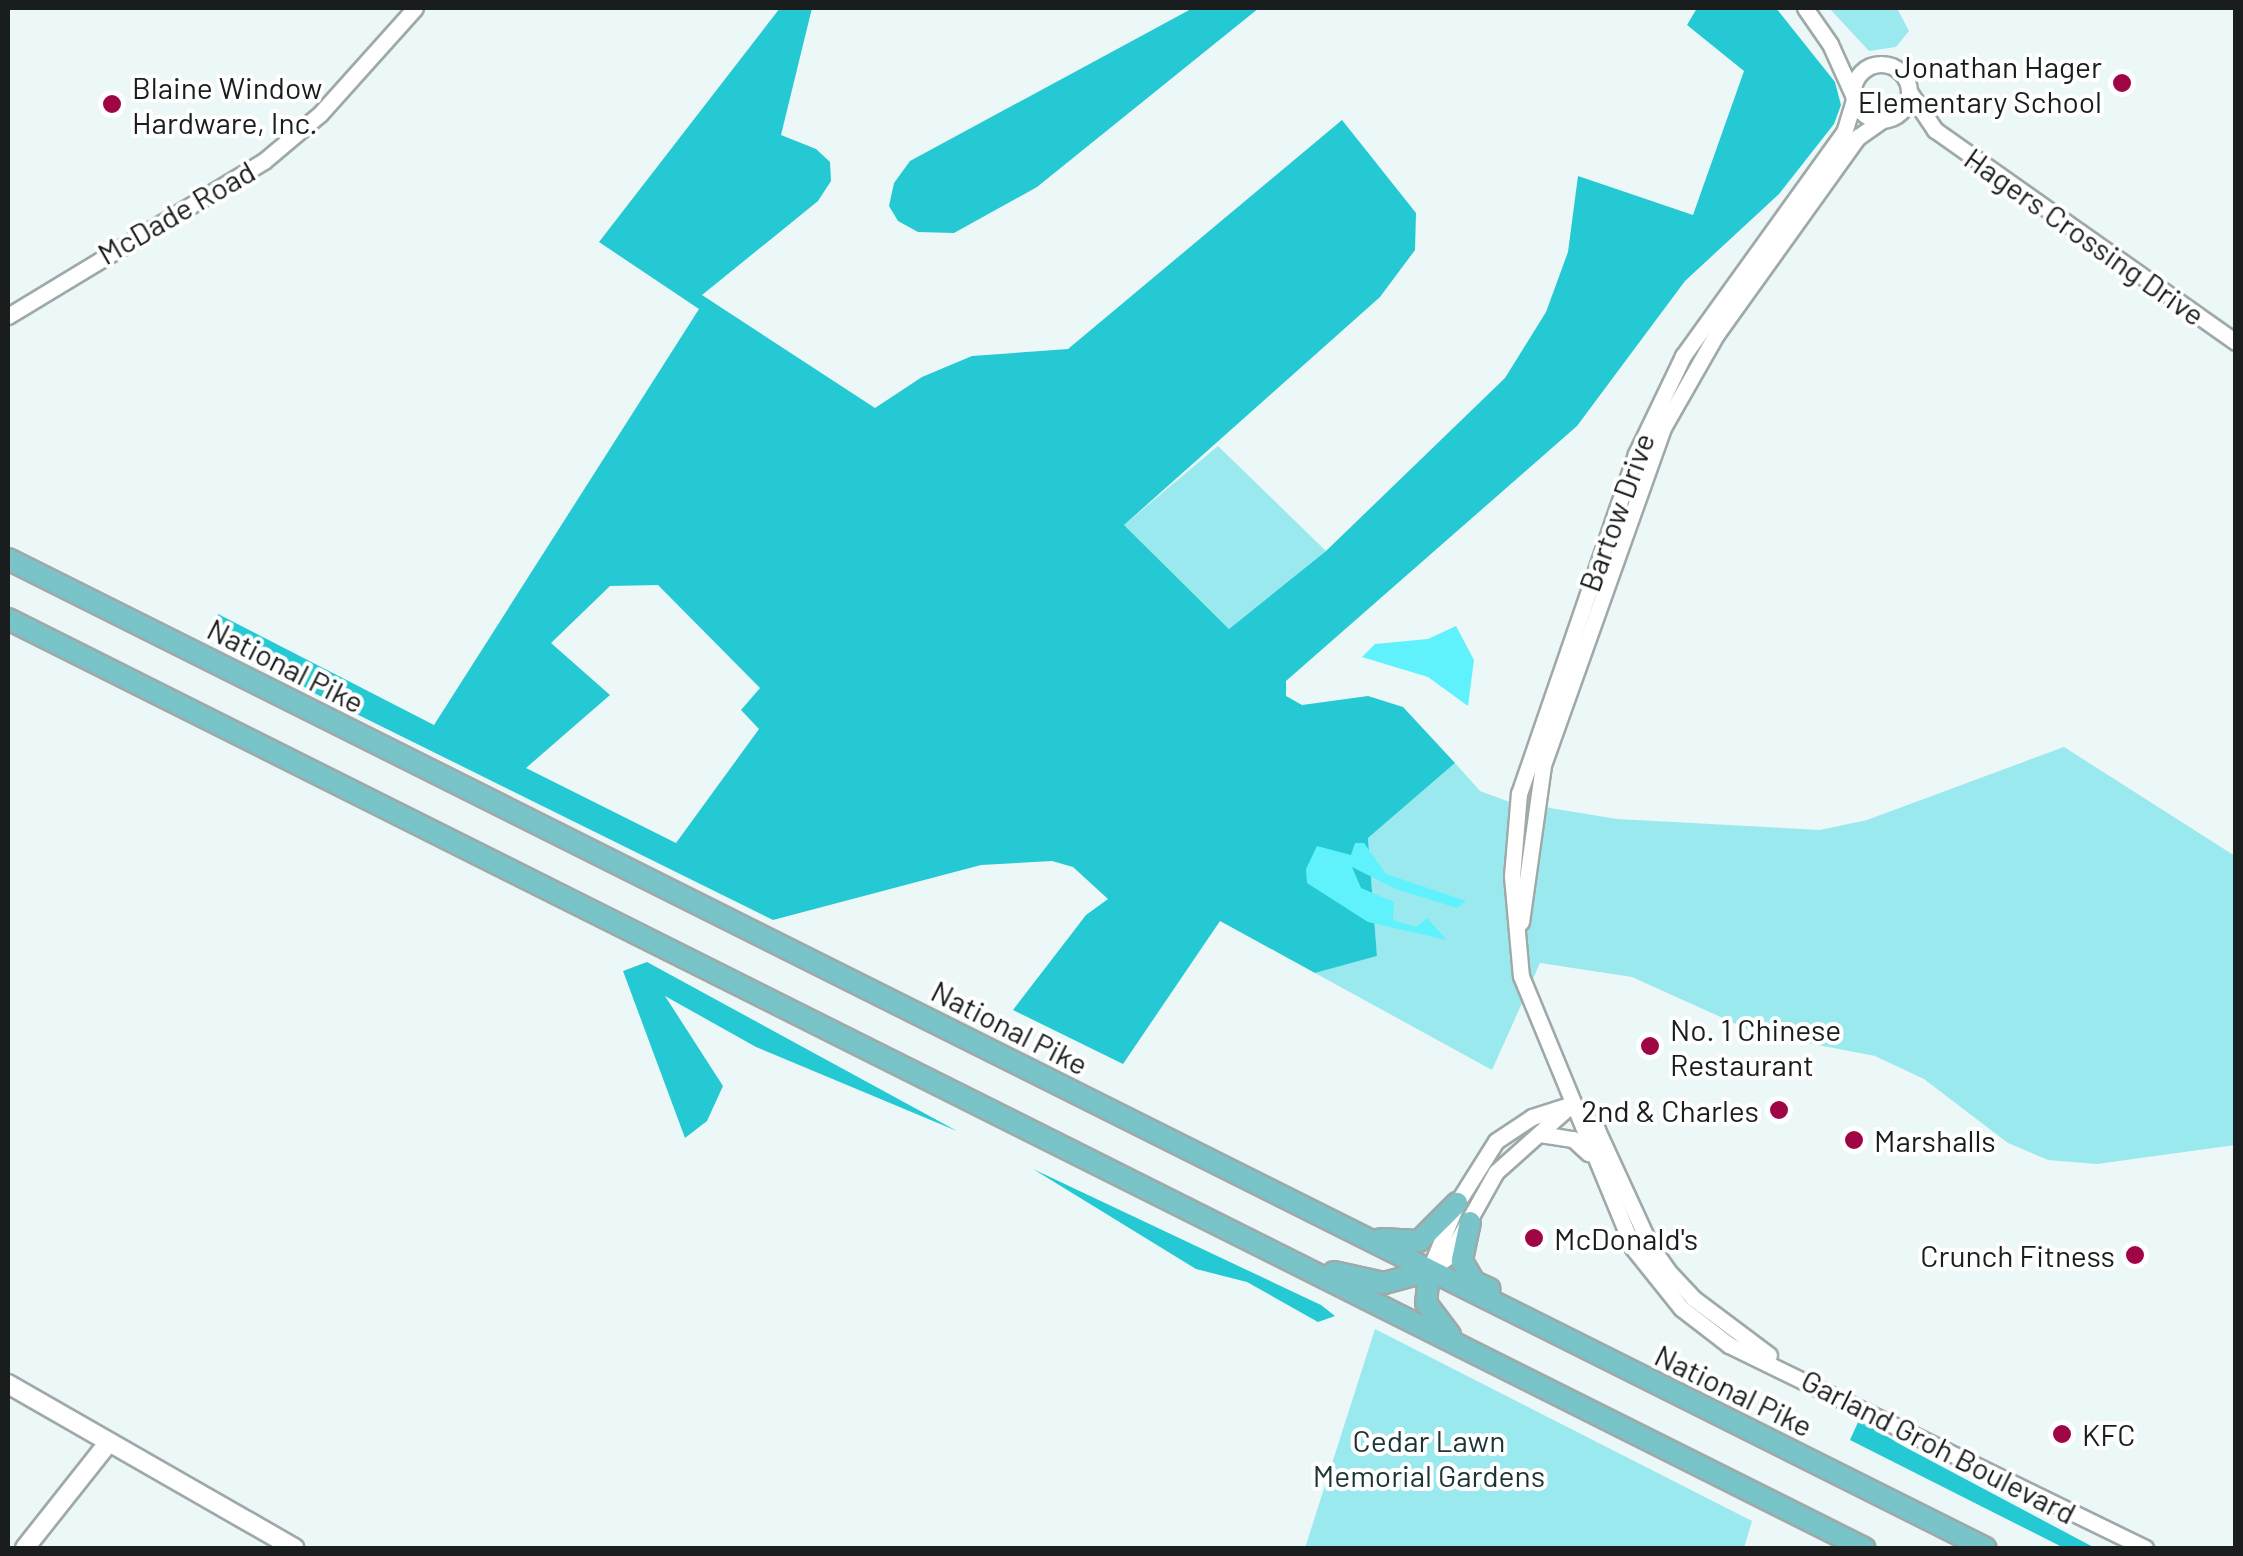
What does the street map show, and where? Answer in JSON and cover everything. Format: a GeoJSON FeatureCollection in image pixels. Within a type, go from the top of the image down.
{"type":"FeatureCollection","features":[{"type":"Feature","properties":{"kind":"main road","name":"National Pike"},"geometry":{"type":"LineString","coordinates":[[8,559],[1986,1548]]}},
{"type":"Feature","properties":{"kind":"main road"},"geometry":{"type":"LineString","coordinates":[[8,619],[1864,1548]]}},
{"type":"Feature","properties":{"kind":"main road"},"geometry":{"type":"LineString","coordinates":[[1342,1227],[1408,1244],[1427,1235],[1457,1204]]}},
{"type":"Feature","properties":{"kind":"main road"},"geometry":{"type":"LineString","coordinates":[[1195,1213],[1209,1212],[1347,1278],[1401,1282],[1429,1271],[1426,1302],[1433,1318],[1471,1353]]}},
{"type":"Feature","properties":{"kind":"main road"},"geometry":{"type":"LineString","coordinates":[[1470,1222],[1462,1261],[1474,1282],[1746,1420],[1758,1435]]}},
{"type":"Feature","properties":{"kind":"main road"},"geometry":{"type":"LineString","coordinates":[[8,1384],[294,1548]]}},
{"type":"Feature","properties":{"kind":"main road"},"geometry":{"type":"LineString","coordinates":[[25,1548],[108,1442]]}},
{"type":"Feature","properties":{"kind":"street","name":"McDade Road"},"geometry":{"type":"LineString","coordinates":[[8,316],[264,161],[320,114],[415,8]]}},
{"type":"Feature","properties":{"kind":"street"},"geometry":{"type":"LineString","coordinates":[[1804,8],[1830,44],[1854,98],[1868,116],[1884,120],[1899,114],[1910,93],[1899,70],[1871,66],[1830,44]]}},
{"type":"Feature","properties":{"kind":"street"},"geometry":{"type":"LineString","coordinates":[[1854,98],[1856,80],[1871,66]]}},
{"type":"Feature","properties":{"kind":"street","name":"Hagers Crossing Drive"},"geometry":{"type":"LineString","coordinates":[[1910,93],[1936,130],[2236,342]]}},
{"type":"Feature","properties":{"kind":"street","name":"Bartow Drive"},"geometry":{"type":"LineString","coordinates":[[1572,1104],[1521,976],[1512,876],[1519,793],[1636,454],[1683,356],[1844,132],[1854,98]]}},
{"type":"Feature","properties":{"kind":"street","name":"Bartow Drive"},"geometry":{"type":"LineString","coordinates":[[1521,976],[1535,795],[1664,426],[1716,335],[1858,137],[1884,120]]}},
{"type":"Feature","properties":{"kind":"street","name":"Hagers Crossing Drive"},"geometry":{"type":"LineString","coordinates":[[1884,120],[1936,130]]}},
{"type":"Feature","properties":{"kind":"street"},"geometry":{"type":"LineString","coordinates":[[1429,1271],[1450,1256],[1496,1172],[1572,1104]]}},
{"type":"Feature","properties":{"kind":"street"},"geometry":{"type":"LineString","coordinates":[[1429,1271],[1457,1204],[1496,1141],[1532,1117],[1572,1104]]}},
{"type":"Feature","properties":{"kind":"street","name":"Garland Groh Boulevard"},"geometry":{"type":"LineString","coordinates":[[1572,1104],[1632,1248],[1681,1308],[1729,1345],[1788,1369],[2144,1548]]}},
{"type":"Feature","properties":{"kind":"street","name":"Garland Groh Boulevard"},"geometry":{"type":"LineString","coordinates":[[1572,1104],[1597,1130],[1669,1272],[1704,1307],[1788,1369]]}},
{"type":"Feature","properties":{"kind":"street"},"geometry":{"type":"LineString","coordinates":[[1540,1134],[1573,1138],[1592,1159]]}},
{"type":"Feature","properties":{"kind":"green space"},"geometry":{"type":"Polygon","coordinates":[[[1829,8],[1897,8],[1909,31],[1896,47],[1869,51],[1829,8]]]}},
{"type":"Feature","properties":{"kind":"green space"},"geometry":{"type":"Polygon","coordinates":[[[1218,446],[1326,551],[1229,629],[1124,525],[1218,446]]]}},
{"type":"Feature","properties":{"kind":"green space"},"geometry":{"type":"Polygon","coordinates":[[[2064,747],[2235,856],[2235,1145],[2097,1164],[2048,1160],[2008,1143],[1924,1079],[1875,1056],[1756,1033],[1632,977],[1540,963],[1492,1070],[1315,973],[1377,956],[1368,838],[1455,763],[1480,791],[1507,801],[1617,819],[1820,830],[1867,820],[2064,747]]]}},
{"type":"Feature","properties":{"kind":"green space","name":"Cedar Lawn Memorial Gardens"},"geometry":{"type":"Polygon","coordinates":[[[1375,1329],[1752,1521],[1744,1548],[1305,1548],[1375,1329]]]}},
{"type":"Feature","properties":{"kind":"shaded area"},"geometry":{"type":"Polygon","coordinates":[[[780,8],[812,8],[781,135],[816,149],[830,162],[831,181],[818,201],[702,295],[875,408],[922,377],[972,356],[1068,349],[1342,120],[1416,213],[1415,250],[1380,297],[1124,525],[1229,629],[1326,551],[1505,378],[1546,312],[1568,252],[1578,176],[1693,215],[1744,71],[1687,25],[1697,8],[1776,8],[1835,82],[1841,105],[1834,124],[1779,194],[1685,281],[1577,426],[1286,681],[1286,696],[1302,705],[1368,696],[1403,707],[1455,763],[1368,838],[1377,956],[1315,973],[1220,921],[1123,1064],[1013,1010],[1086,915],[1108,899],[1073,867],[1052,861],[981,865],[773,920],[316,694],[216,634],[218,614],[434,725],[699,309],[599,242],[780,8]],[[658,585],[610,586],[551,643],[610,695],[526,768],[676,843],[759,729],[741,710],[760,688],[658,585]]]}},
{"type":"Feature","properties":{"kind":"shaded area"},"geometry":{"type":"Polygon","coordinates":[[[1193,8],[1259,8],[1037,187],[954,233],[918,232],[898,221],[889,206],[894,183],[910,161],[1193,8]]]}},
{"type":"Feature","properties":{"kind":"shaded area"},"geometry":{"type":"Polygon","coordinates":[[[1456,626],[1474,660],[1468,706],[1428,677],[1362,657],[1375,644],[1428,639],[1456,626]]]}},
{"type":"Feature","properties":{"kind":"shaded area"},"geometry":{"type":"Polygon","coordinates":[[[1355,843],[1364,843],[1386,874],[1466,901],[1457,908],[1396,889],[1352,867],[1361,888],[1394,902],[1393,920],[1416,927],[1427,918],[1447,940],[1368,922],[1307,883],[1306,869],[1317,846],[1351,855],[1355,843]]]}},
{"type":"Feature","properties":{"kind":"shaded area"},"geometry":{"type":"Polygon","coordinates":[[[647,962],[957,1131],[756,1047],[665,996],[723,1086],[707,1121],[685,1138],[623,971],[647,962]]]}},
{"type":"Feature","properties":{"kind":"shaded area"},"geometry":{"type":"Polygon","coordinates":[[[1033,1169],[1321,1305],[1335,1316],[1318,1322],[1247,1282],[1196,1269],[1033,1169]]]}},
{"type":"Feature","properties":{"kind":"shaded area"},"geometry":{"type":"Polygon","coordinates":[[[1859,1420],[2095,1548],[2064,1548],[1850,1440],[1859,1420]]]}},
{"type":"Feature","properties":{"kind":"place","name":"Jonathan Hager Elementary School"},"geometry":{"type":"Point","coordinates":[2122,83]}},
{"type":"Feature","properties":{"kind":"place","name":"Blaine Window Hardware, Inc."},"geometry":{"type":"Point","coordinates":[112,104]}},
{"type":"Feature","properties":{"kind":"place","name":"No. 1 Chinese Restaurant"},"geometry":{"type":"Point","coordinates":[1650,1046]}},
{"type":"Feature","properties":{"kind":"place","name":"2nd & Charles"},"geometry":{"type":"Point","coordinates":[1779,1110]}},
{"type":"Feature","properties":{"kind":"place","name":"Marshalls"},"geometry":{"type":"Point","coordinates":[1854,1140]}},
{"type":"Feature","properties":{"kind":"place","name":"McDonald's"},"geometry":{"type":"Point","coordinates":[1534,1238]}},
{"type":"Feature","properties":{"kind":"place","name":"Crunch Fitness"},"geometry":{"type":"Point","coordinates":[2135,1255]}},
{"type":"Feature","properties":{"kind":"place","name":"KFC"},"geometry":{"type":"Point","coordinates":[2062,1434]}}]}
